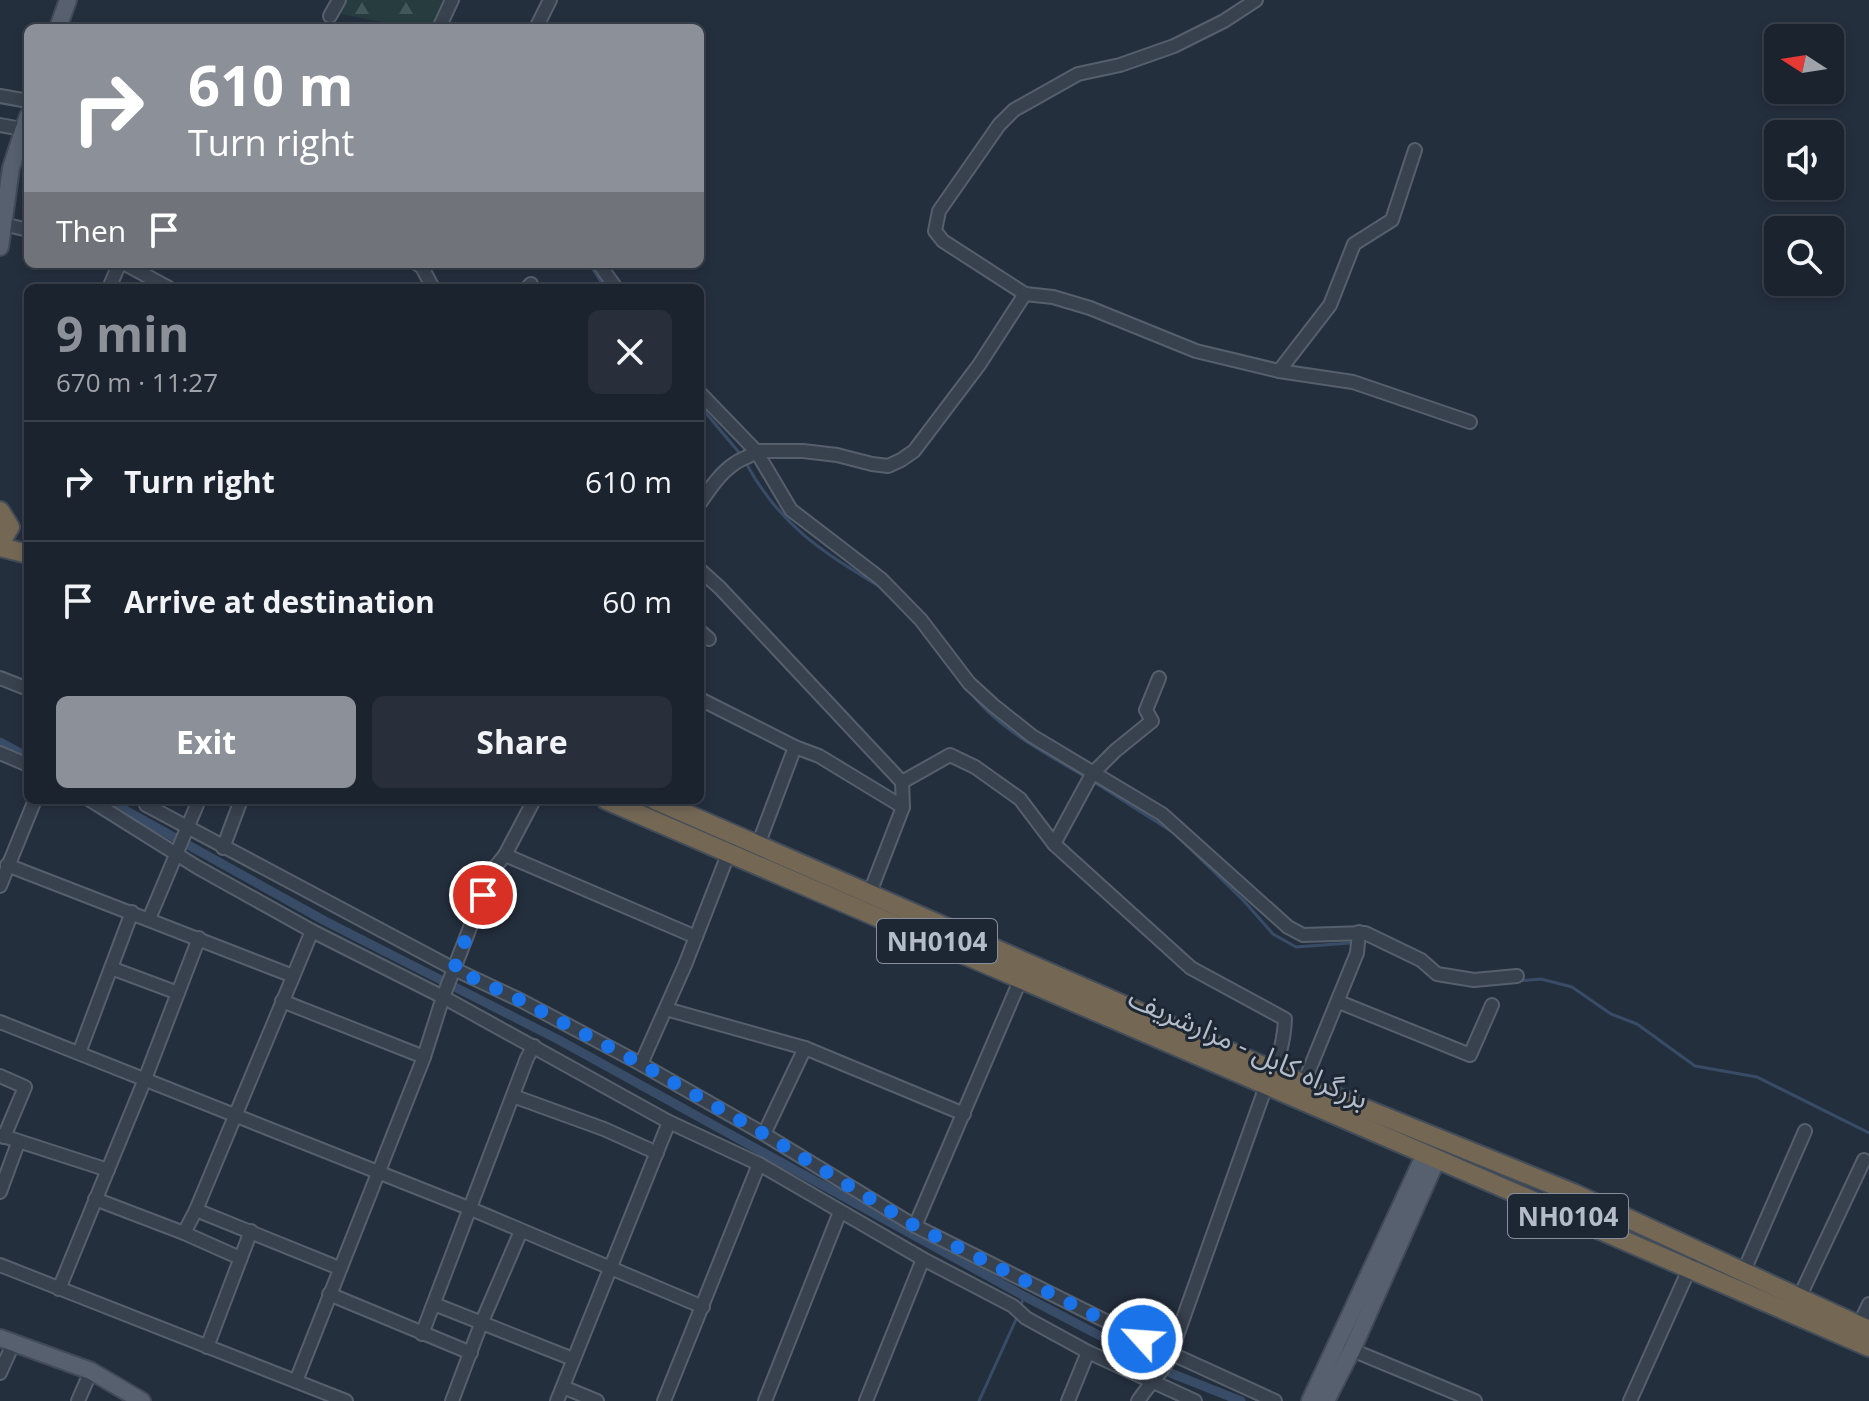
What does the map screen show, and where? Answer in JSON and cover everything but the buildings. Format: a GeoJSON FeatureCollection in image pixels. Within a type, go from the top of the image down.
{"type":"FeatureCollection","features":[{"type":"Feature","properties":{"kind":"highway"},"geometry":{"type":"LineString","coordinates":[[24,531],[5,519],[0,545],[24,553]]}},
{"type":"Feature","properties":{"kind":"highway","name":"بزرگراه کابل - مزارشریف"},"geometry":{"type":"LineString","coordinates":[[615,804],[1300,1091],[1573,1193],[1864,1327]]}},
{"type":"Feature","properties":{"kind":"highway","name":"بزرگراه کابل - مزارشریف"},"geometry":{"type":"LineString","coordinates":[[664,804],[1270,1078]]}},
{"type":"Feature","properties":{"kind":"highway","name":"بزرگراه کابل - مزارشریف"},"geometry":{"type":"LineString","coordinates":[[1300,1091],[1431,1157],[1869,1347]]}},
{"type":"Feature","properties":{"kind":"main road"},"geometry":{"type":"LineString","coordinates":[[59,24],[68,0]]}},
{"type":"Feature","properties":{"kind":"main road"},"geometry":{"type":"LineString","coordinates":[[0,247],[11,168],[24,126]]}},
{"type":"Feature","properties":{"kind":"main road"},"geometry":{"type":"LineString","coordinates":[[1326,1401],[1352,1350],[1431,1157]]}},
{"type":"Feature","properties":{"kind":"main road"},"geometry":{"type":"LineString","coordinates":[[1310,1401],[1431,1157]]}},
{"type":"Feature","properties":{"kind":"main road"},"geometry":{"type":"LineString","coordinates":[[6,1341],[91,1371],[142,1401]]}},
{"type":"Feature","properties":{"kind":"street"},"geometry":{"type":"LineString","coordinates":[[330,16],[339,0]]}},
{"type":"Feature","properties":{"kind":"street"},"geometry":{"type":"LineString","coordinates":[[441,24],[452,0]]}},
{"type":"Feature","properties":{"kind":"street"},"geometry":{"type":"LineString","coordinates":[[538,24],[550,0]]}},
{"type":"Feature","properties":{"kind":"street"},"geometry":{"type":"LineString","coordinates":[[1256,0],[1224,21],[1174,46],[1120,65],[1078,74],[1014,110],[999,125],[939,211],[935,231],[943,241],[1025,294],[1053,297],[1196,351],[1279,371],[1353,382],[1470,422]]}},
{"type":"Feature","properties":{"kind":"street"},"geometry":{"type":"LineString","coordinates":[[0,96],[24,100]]}},
{"type":"Feature","properties":{"kind":"street"},"geometry":{"type":"LineString","coordinates":[[0,125],[24,123]]}},
{"type":"Feature","properties":{"kind":"street"},"geometry":{"type":"LineString","coordinates":[[1279,371],[1330,305],[1354,244],[1392,220],[1415,150]]}},
{"type":"Feature","properties":{"kind":"street"},"geometry":{"type":"LineString","coordinates":[[3,224],[24,229]]}},
{"type":"Feature","properties":{"kind":"street"},"geometry":{"type":"LineString","coordinates":[[150,270],[165,284]]}},
{"type":"Feature","properties":{"kind":"street"},"geometry":{"type":"LineString","coordinates":[[704,498],[734,463],[752,454],[814,452],[888,466],[901,460],[914,451],[961,390],[1025,294]]}},
{"type":"Feature","properties":{"kind":"street"},"geometry":{"type":"LineString","coordinates":[[704,398],[752,454],[791,510],[881,579],[921,620],[969,683],[1032,736],[1090,778],[1162,814],[1288,927],[1303,935],[1365,933],[1421,960],[1437,974],[1474,980],[1517,976]]}},
{"type":"Feature","properties":{"kind":"street"},"geometry":{"type":"LineString","coordinates":[[704,574],[902,782],[903,807],[869,895]]}},
{"type":"Feature","properties":{"kind":"street"},"geometry":{"type":"LineString","coordinates":[[0,678],[24,687]]}},
{"type":"Feature","properties":{"kind":"street"},"geometry":{"type":"LineString","coordinates":[[1054,844],[1090,778],[1115,751],[1152,721],[1146,710],[1159,678]]}},
{"type":"Feature","properties":{"kind":"street"},"geometry":{"type":"LineString","coordinates":[[704,701],[819,756],[903,807]]}},
{"type":"Feature","properties":{"kind":"street"},"geometry":{"type":"LineString","coordinates":[[758,845],[795,747]]}},
{"type":"Feature","properties":{"kind":"street"},"geometry":{"type":"LineString","coordinates":[[0,753],[24,763]]}},
{"type":"Feature","properties":{"kind":"street"},"geometry":{"type":"LineString","coordinates":[[902,782],[950,755],[975,767],[1020,799],[1054,844],[1191,968],[1285,1019],[1284,1041],[1169,1357],[1138,1401]]}},
{"type":"Feature","properties":{"kind":"street"},"geometry":{"type":"LineString","coordinates":[[0,886],[33,804]]}},
{"type":"Feature","properties":{"kind":"street"},"geometry":{"type":"LineString","coordinates":[[99,804],[182,840],[223,848],[449,983],[534,1046],[669,1122],[759,1164],[923,1259],[1013,1306],[1026,1318],[1088,1352],[1195,1401]]}},
{"type":"Feature","properties":{"kind":"street"},"geometry":{"type":"LineString","coordinates":[[149,919],[197,804]]}},
{"type":"Feature","properties":{"kind":"street"},"geometry":{"type":"LineString","coordinates":[[223,848],[240,804]]}},
{"type":"Feature","properties":{"kind":"street"},"geometry":{"type":"LineString","coordinates":[[296,1381],[424,1057],[492,871],[505,855],[532,804]]}},
{"type":"Feature","properties":{"kind":"street"},"geometry":{"type":"LineString","coordinates":[[146,805],[182,840],[312,931],[449,983],[522,1001],[764,1134],[915,1226],[1169,1357],[1275,1401]]}},
{"type":"Feature","properties":{"kind":"street"},"geometry":{"type":"LineString","coordinates":[[641,1064],[729,852]]}},
{"type":"Feature","properties":{"kind":"street"},"geometry":{"type":"LineString","coordinates":[[505,855],[696,937]]}},
{"type":"Feature","properties":{"kind":"street"},"geometry":{"type":"LineString","coordinates":[[7,865],[293,976]]}},
{"type":"Feature","properties":{"kind":"street"},"geometry":{"type":"LineString","coordinates":[[79,1053],[132,912]]}},
{"type":"Feature","properties":{"kind":"street"},"geometry":{"type":"LineString","coordinates":[[184,1233],[312,931]]}},
{"type":"Feature","properties":{"kind":"street"},"geometry":{"type":"LineString","coordinates":[[1300,1091],[1339,1002],[1357,953],[1359,932]]}},
{"type":"Feature","properties":{"kind":"street"},"geometry":{"type":"LineString","coordinates":[[59,1289],[199,938]]}},
{"type":"Feature","properties":{"kind":"street"},"geometry":{"type":"LineString","coordinates":[[111,968],[178,993]]}},
{"type":"Feature","properties":{"kind":"street"},"geometry":{"type":"LineString","coordinates":[[915,1226],[1022,976]]}},
{"type":"Feature","properties":{"kind":"street"},"geometry":{"type":"LineString","coordinates":[[282,1001],[424,1057]]}},
{"type":"Feature","properties":{"kind":"street"},"geometry":{"type":"LineString","coordinates":[[1339,1002],[1470,1055],[1492,1005]]}},
{"type":"Feature","properties":{"kind":"street"},"geometry":{"type":"LineString","coordinates":[[666,1009],[805,1048],[964,1114]]}},
{"type":"Feature","properties":{"kind":"street"},"geometry":{"type":"LineString","coordinates":[[1,1027],[79,1053],[379,1172],[703,1307]]}},
{"type":"Feature","properties":{"kind":"street"},"geometry":{"type":"LineString","coordinates":[[422,1334],[534,1046]]}},
{"type":"Feature","properties":{"kind":"street"},"geometry":{"type":"LineString","coordinates":[[764,1134],[805,1048]]}},
{"type":"Feature","properties":{"kind":"street"},"geometry":{"type":"LineString","coordinates":[[0,1076],[25,1087],[2,1136],[108,1170]]}},
{"type":"Feature","properties":{"kind":"street"},"geometry":{"type":"LineString","coordinates":[[513,1096],[604,1129],[657,1153]]}},
{"type":"Feature","properties":{"kind":"street"},"geometry":{"type":"LineString","coordinates":[[557,1401],[669,1122]]}},
{"type":"Feature","properties":{"kind":"street"},"geometry":{"type":"LineString","coordinates":[[1743,1273],[1805,1131]]}},
{"type":"Feature","properties":{"kind":"street"},"geometry":{"type":"LineString","coordinates":[[0,1192],[5,1161],[18,1143]]}},
{"type":"Feature","properties":{"kind":"street"},"geometry":{"type":"LineString","coordinates":[[1799,1298],[1864,1160]]}},
{"type":"Feature","properties":{"kind":"street"},"geometry":{"type":"LineString","coordinates":[[664,1401],[759,1164]]}},
{"type":"Feature","properties":{"kind":"street"},"geometry":{"type":"LineString","coordinates":[[95,1199],[240,1258]]}},
{"type":"Feature","properties":{"kind":"street"},"geometry":{"type":"LineString","coordinates":[[196,1210],[339,1268]]}},
{"type":"Feature","properties":{"kind":"street"},"geometry":{"type":"LineString","coordinates":[[765,1401],[840,1212]]}},
{"type":"Feature","properties":{"kind":"street"},"geometry":{"type":"LineString","coordinates":[[207,1347],[251,1231]]}},
{"type":"Feature","properties":{"kind":"street"},"geometry":{"type":"LineString","coordinates":[[452,1401],[521,1231]]}},
{"type":"Feature","properties":{"kind":"street"},"geometry":{"type":"LineString","coordinates":[[1630,1401],[1697,1251]]}},
{"type":"Feature","properties":{"kind":"street"},"geometry":{"type":"LineString","coordinates":[[866,1401],[923,1259]]}},
{"type":"Feature","properties":{"kind":"street"},"geometry":{"type":"LineString","coordinates":[[0,1265],[346,1401]]}},
{"type":"Feature","properties":{"kind":"street"},"geometry":{"type":"LineString","coordinates":[[329,1294],[471,1353]]}},
{"type":"Feature","properties":{"kind":"street"},"geometry":{"type":"LineString","coordinates":[[434,1304],[573,1359]]}},
{"type":"Feature","properties":{"kind":"street"},"geometry":{"type":"LineString","coordinates":[[1864,1327],[1869,1304]]}},
{"type":"Feature","properties":{"kind":"street"},"geometry":{"type":"LineString","coordinates":[[0,1373],[6,1341]]}},
{"type":"Feature","properties":{"kind":"street"},"geometry":{"type":"LineString","coordinates":[[1352,1350],[1475,1401]]}},
{"type":"Feature","properties":{"kind":"street"},"geometry":{"type":"LineString","coordinates":[[1068,1401],[1088,1352]]}},
{"type":"Feature","properties":{"kind":"street"},"geometry":{"type":"LineString","coordinates":[[78,1401],[91,1371]]}},
{"type":"Feature","properties":{"kind":"street"},"geometry":{"type":"LineString","coordinates":[[563,1387],[597,1401]]}},
{"type":"Feature","properties":{"kind":"green space"},"geometry":{"type":"Polygon","coordinates":[[[346,0],[446,0],[434,24],[392,24],[341,14],[346,0]]]}},
{"type":"Feature","properties":{"kind":"waterway"},"geometry":{"type":"LineString","coordinates":[[592,268],[602,284]]}},
{"type":"Feature","properties":{"kind":"waterway"},"geometry":{"type":"LineString","coordinates":[[704,411],[742,456]]}},
{"type":"Feature","properties":{"kind":"waterway"},"geometry":{"type":"LineString","coordinates":[[746,463],[788,521],[822,549],[882,588]]}},
{"type":"Feature","properties":{"kind":"waterway"},"geometry":{"type":"LineString","coordinates":[[969,691],[1008,728],[1084,776]]}},
{"type":"Feature","properties":{"kind":"waterway"},"geometry":{"type":"LineString","coordinates":[[0,742],[24,755]]}},
{"type":"Feature","properties":{"kind":"waterway"},"geometry":{"type":"LineString","coordinates":[[1091,780],[1174,833],[1273,934],[1296,947],[1350,943]]}},
{"type":"Feature","properties":{"kind":"waterway"},"geometry":{"type":"LineString","coordinates":[[114,804],[325,921],[559,1040],[1024,1296],[1173,1374],[1241,1401]]}},
{"type":"Feature","properties":{"kind":"waterway"},"geometry":{"type":"LineString","coordinates":[[1518,981],[1541,979],[1572,987],[1611,1014],[1637,1024],[1695,1066],[1757,1077],[1869,1133]]}},
{"type":"Feature","properties":{"kind":"waterway"},"geometry":{"type":"LineString","coordinates":[[1459,983],[1475,986]]}},
{"type":"Feature","properties":{"kind":"waterway"},"geometry":{"type":"LineString","coordinates":[[1020,1308],[1024,1296]]}},
{"type":"Feature","properties":{"kind":"waterway"},"geometry":{"type":"LineString","coordinates":[[979,1401],[1018,1315]]}},
{"type":"Feature","properties":{"kind":"route"},"geometry":{"type":"LineString","coordinates":[[483,895],[454,969],[641,1064],[915,1226],[1142,1339]]}}]}
